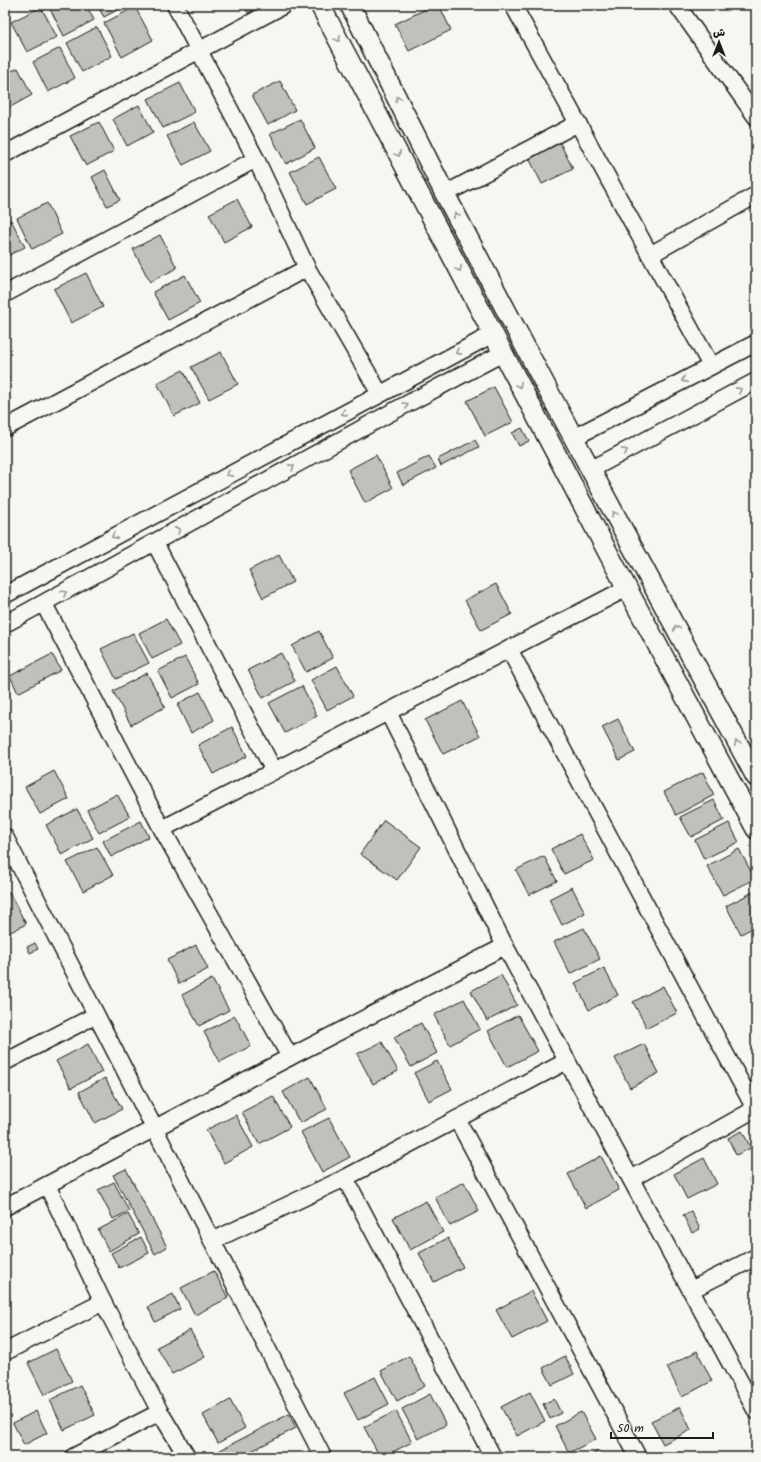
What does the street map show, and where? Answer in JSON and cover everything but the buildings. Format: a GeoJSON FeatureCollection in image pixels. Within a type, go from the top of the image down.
{"type":"FeatureCollection","features":[{"type":"Feature","properties":{"kind":"street"},"geometry":{"type":"LineString","coordinates":[[175,5],[256,159],[308,268],[380,394]]}},
{"type":"Feature","properties":{"kind":"street"},"geometry":{"type":"LineString","coordinates":[[5,154],[284,5]]}},
{"type":"Feature","properties":{"kind":"street"},"geometry":{"type":"LineString","coordinates":[[320,5],[627,588],[756,829]]}},
{"type":"Feature","properties":{"kind":"street"},"geometry":{"type":"LineString","coordinates":[[350,5],[445,194],[573,438],[756,777]]}},
{"type":"Feature","properties":{"kind":"street"},"geometry":{"type":"LineString","coordinates":[[513,5],[711,366]]}},
{"type":"Feature","properties":{"kind":"street"},"geometry":{"type":"LineString","coordinates":[[677,5],[756,117]]}},
{"type":"Feature","properties":{"kind":"street"},"geometry":{"type":"LineString","coordinates":[[445,194],[578,123]]}},
{"type":"Feature","properties":{"kind":"street"},"geometry":{"type":"LineString","coordinates":[[5,294],[256,159]]}},
{"type":"Feature","properties":{"kind":"street"},"geometry":{"type":"LineString","coordinates":[[650,255],[756,195]]}},
{"type":"Feature","properties":{"kind":"street"},"geometry":{"type":"LineString","coordinates":[[5,428],[308,268]]}},
{"type":"Feature","properties":{"kind":"street"},"geometry":{"type":"LineString","coordinates":[[5,595],[493,334]]}},
{"type":"Feature","properties":{"kind":"street"},"geometry":{"type":"LineString","coordinates":[[573,438],[756,343]]}},
{"type":"Feature","properties":{"kind":"street"},"geometry":{"type":"LineString","coordinates":[[5,624],[44,604],[390,413],[503,353]]}},
{"type":"Feature","properties":{"kind":"street"},"geometry":{"type":"LineString","coordinates":[[590,470],[756,381]]}},
{"type":"Feature","properties":{"kind":"street"},"geometry":{"type":"LineString","coordinates":[[155,543],[274,771]]}},
{"type":"Feature","properties":{"kind":"street"},"geometry":{"type":"LineString","coordinates":[[162,829],[627,588]]}},
{"type":"Feature","properties":{"kind":"street"},"geometry":{"type":"LineString","coordinates":[[44,604],[162,829],[290,1057]]}},
{"type":"Feature","properties":{"kind":"street"},"geometry":{"type":"LineString","coordinates":[[509,649],[755,1109],[631,1179]]}},
{"type":"Feature","properties":{"kind":"street"},"geometry":{"type":"LineString","coordinates":[[388,712],[505,946],[756,1411]]}},
{"type":"Feature","properties":{"kind":"street"},"geometry":{"type":"LineString","coordinates":[[5,837],[323,1457]]}},
{"type":"Feature","properties":{"kind":"street"},"geometry":{"type":"LineString","coordinates":[[5,1207],[505,946]]}},
{"type":"Feature","properties":{"kind":"street"},"geometry":{"type":"LineString","coordinates":[[5,1062],[96,1015]]}},
{"type":"Feature","properties":{"kind":"street"},"geometry":{"type":"LineString","coordinates":[[212,1241],[345,1178],[567,1061]]}},
{"type":"Feature","properties":{"kind":"street"},"geometry":{"type":"LineString","coordinates":[[457,1119],[638,1457]]}},
{"type":"Feature","properties":{"kind":"street"},"geometry":{"type":"LineString","coordinates":[[345,1178],[493,1457]]}},
{"type":"Feature","properties":{"kind":"street"},"geometry":{"type":"LineString","coordinates":[[46,1185],[103,1302],[160,1412],[187,1457]]}},
{"type":"Feature","properties":{"kind":"street"},"geometry":{"type":"LineString","coordinates":[[691,1290],[756,1257]]}},
{"type":"Feature","properties":{"kind":"street"},"geometry":{"type":"LineString","coordinates":[[5,1352],[103,1302]]}},
{"type":"Feature","properties":{"kind":"street"},"geometry":{"type":"LineString","coordinates":[[73,1457],[160,1412]]}}]}
